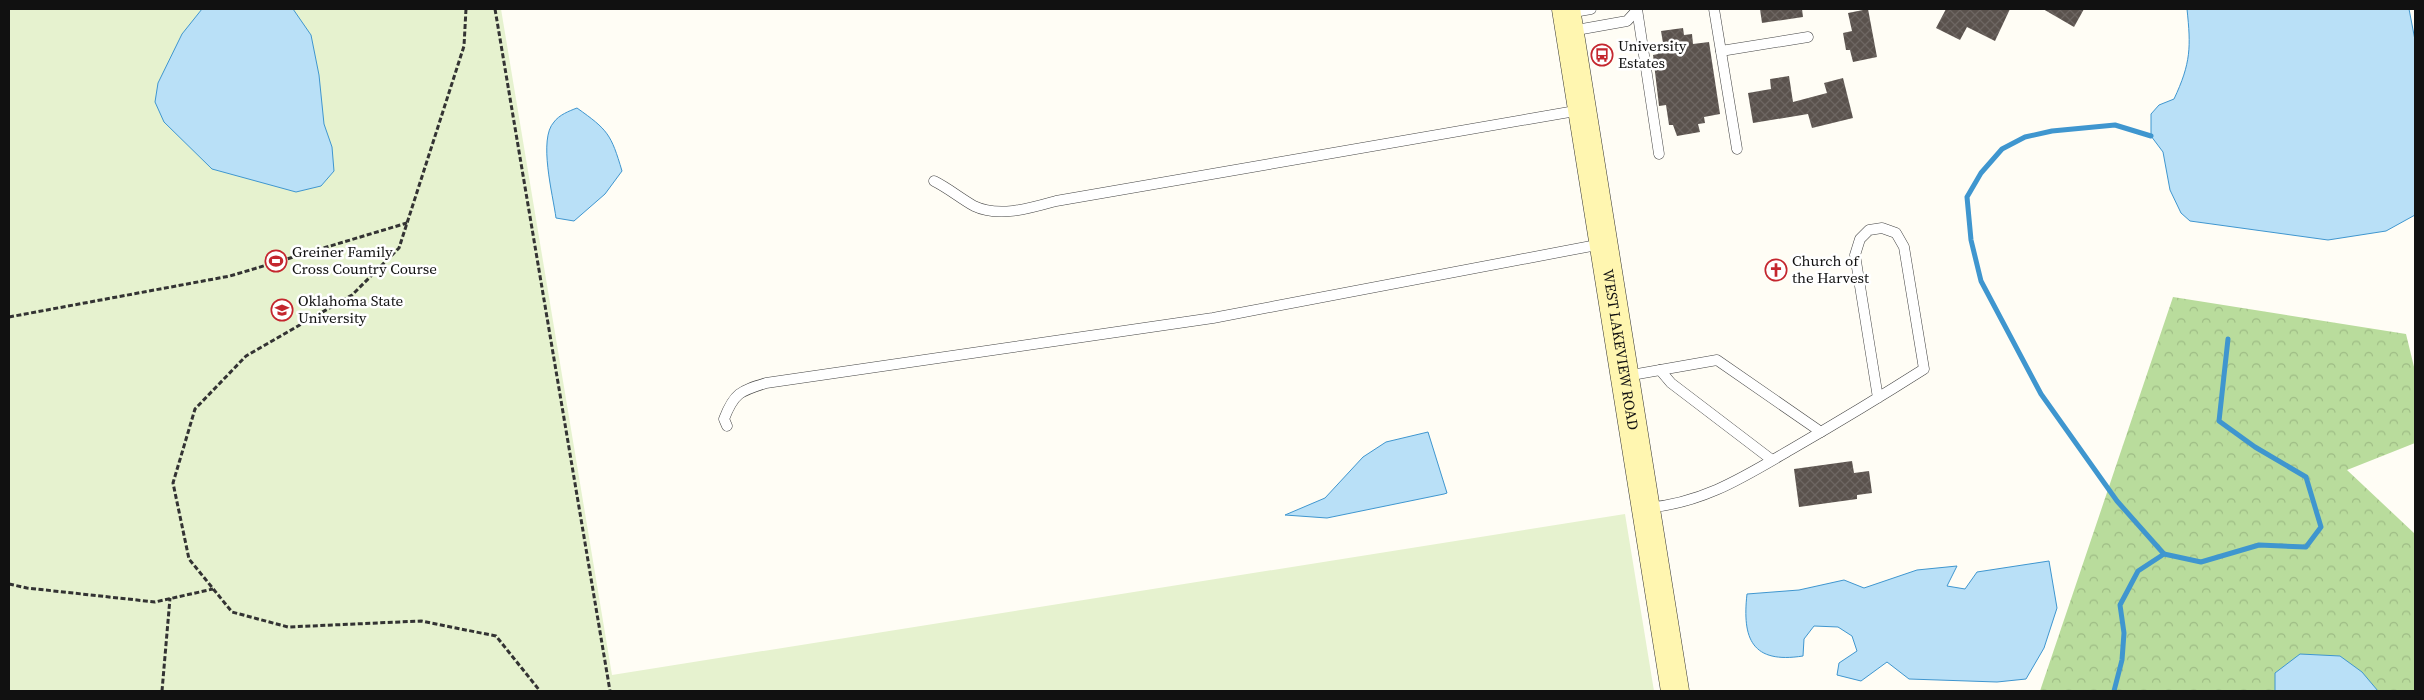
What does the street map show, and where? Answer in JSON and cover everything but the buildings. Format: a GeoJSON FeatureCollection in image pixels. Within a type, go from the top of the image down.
{"type":"FeatureCollection","features":[{"type":"Feature","properties":{"kind":"main road","name":"WEST LAKEVIEW ROAD"},"geometry":{"type":"LineString","coordinates":[[1573,16],[1582,110],[1675,691]]}},
{"type":"Feature","properties":{"kind":"lane"},"geometry":{"type":"LineString","coordinates":[[1573,16],[1627,21],[1639,9]]}},
{"type":"Feature","properties":{"kind":"lane"},"geometry":{"type":"LineString","coordinates":[[1639,9],[1659,154]]}},
{"type":"Feature","properties":{"kind":"lane"},"geometry":{"type":"LineString","coordinates":[[1714,9],[1737,149]]}},
{"type":"Feature","properties":{"kind":"lane"},"geometry":{"type":"LineString","coordinates":[[1721,51],[1808,37]]}},
{"type":"Feature","properties":{"kind":"lane"},"geometry":{"type":"LineString","coordinates":[[934,181],[976,206],[994,211],[1022,210],[1056,201],[1582,110]]}},
{"type":"Feature","properties":{"kind":"lane"},"geometry":{"type":"LineString","coordinates":[[1646,508],[1674,506],[1709,494],[1821,432],[1878,398],[1924,369],[1904,246],[1896,233],[1882,228],[1869,230],[1860,239],[1855,255],[1878,398]]}},
{"type":"Feature","properties":{"kind":"lane"},"geometry":{"type":"LineString","coordinates":[[727,426],[724,419],[730,401],[741,390],[766,383],[1213,318],[1603,244]]}},
{"type":"Feature","properties":{"kind":"lane"},"geometry":{"type":"LineString","coordinates":[[1624,376],[1717,360],[1821,432]]}},
{"type":"Feature","properties":{"kind":"lane"},"geometry":{"type":"LineString","coordinates":[[1660,370],[1671,383],[1772,460]]}},
{"type":"Feature","properties":{"kind":"path"},"geometry":{"type":"LineString","coordinates":[[466,9],[464,46],[399,248],[352,295],[246,356],[195,409],[173,483],[189,559],[232,612],[288,627],[421,621],[496,636],[540,691]]}},
{"type":"Feature","properties":{"kind":"path"},"geometry":{"type":"LineString","coordinates":[[495,9],[610,691]]}},
{"type":"Feature","properties":{"kind":"path"},"geometry":{"type":"LineString","coordinates":[[9,317],[230,276],[407,223]]}},
{"type":"Feature","properties":{"kind":"path"},"geometry":{"type":"LineString","coordinates":[[9,584],[27,588],[155,602],[214,589]]}},
{"type":"Feature","properties":{"kind":"path"},"geometry":{"type":"LineString","coordinates":[[162,691],[170,598]]}},
{"type":"Feature","properties":{"kind":"green space","name":"Greiner Family Cross Country Course"},"geometry":{"type":"Polygon","coordinates":[[[9,9],[501,9],[612,675],[1625,514],[1654,691],[9,691],[9,9]]]}},
{"type":"Feature","properties":{"kind":"green space"},"geometry":{"type":"Polygon","coordinates":[[[2173,297],[2406,334],[2415,371],[2415,443],[2347,470],[2415,534],[2415,691],[2040,691],[2173,297]]]}},
{"type":"Feature","properties":{"kind":"water"},"geometry":{"type":"Polygon","coordinates":[[[202,9],[293,9],[311,35],[319,75],[324,124],[332,147],[334,171],[321,186],[296,192],[212,169],[164,122],[155,102],[158,83],[182,34],[202,9]]]}},
{"type":"Feature","properties":{"kind":"water"},"geometry":{"type":"Polygon","coordinates":[[[2187,9],[2409,9],[2415,40],[2415,215],[2386,231],[2328,240],[2190,221],[2181,213],[2170,190],[2163,152],[2151,136],[2151,114],[2159,105],[2174,99],[2184,75],[2189,45],[2187,9]]]}},
{"type":"Feature","properties":{"kind":"water"},"geometry":{"type":"Polygon","coordinates":[[[577,108],[596,122],[607,134],[615,149],[622,171],[605,194],[574,221],[556,218],[548,168],[547,141],[549,130],[554,122],[564,114],[577,108]]]}},
{"type":"Feature","properties":{"kind":"water"},"geometry":{"type":"Polygon","coordinates":[[[1428,432],[1447,493],[1327,518],[1285,515],[1325,498],[1363,457],[1386,442],[1428,432]]]}},
{"type":"Feature","properties":{"kind":"water"},"geometry":{"type":"Polygon","coordinates":[[[2049,561],[2057,608],[2044,648],[2026,679],[1997,682],[1909,679],[1887,662],[1861,681],[1837,675],[1839,663],[1857,651],[1852,636],[1838,627],[1814,626],[1804,639],[1803,656],[1786,657],[1772,656],[1762,652],[1754,645],[1746,624],[1747,594],[1799,590],[1844,580],[1864,588],[1917,570],[1957,566],[1947,586],[1965,589],[1977,572],[2049,561]]]}},
{"type":"Feature","properties":{"kind":"water"},"geometry":{"type":"Polygon","coordinates":[[[2300,654],[2340,656],[2362,672],[2378,691],[2275,691],[2275,673],[2300,654]]]}},
{"type":"Feature","properties":{"kind":"waterway"},"geometry":{"type":"LineString","coordinates":[[2151,136],[2115,125],[2052,131],[2025,137],[2002,149],[1981,173],[1967,197],[1971,240],[1981,281],[2041,394],[2117,501],[2164,554],[2201,562],[2259,545],[2306,547],[2321,527],[2306,477],[2255,447],[2219,421],[2228,339]]}},
{"type":"Feature","properties":{"kind":"waterway"},"geometry":{"type":"LineString","coordinates":[[2114,691],[2122,660],[2124,633],[2120,605],[2138,571],[2164,554]]}},
{"type":"Feature","properties":{"kind":"place","name":"University Estates"},"geometry":{"type":"Point","coordinates":[1602,55]}},
{"type":"Feature","properties":{"kind":"place","name":"Greiner Family Cross Country Course"},"geometry":{"type":"Point","coordinates":[276,261]}},
{"type":"Feature","properties":{"kind":"place","name":"Church of the Harvest"},"geometry":{"type":"Point","coordinates":[1776,270]}},
{"type":"Feature","properties":{"kind":"place","name":"Oklahoma State University"},"geometry":{"type":"Point","coordinates":[282,310]}}]}
